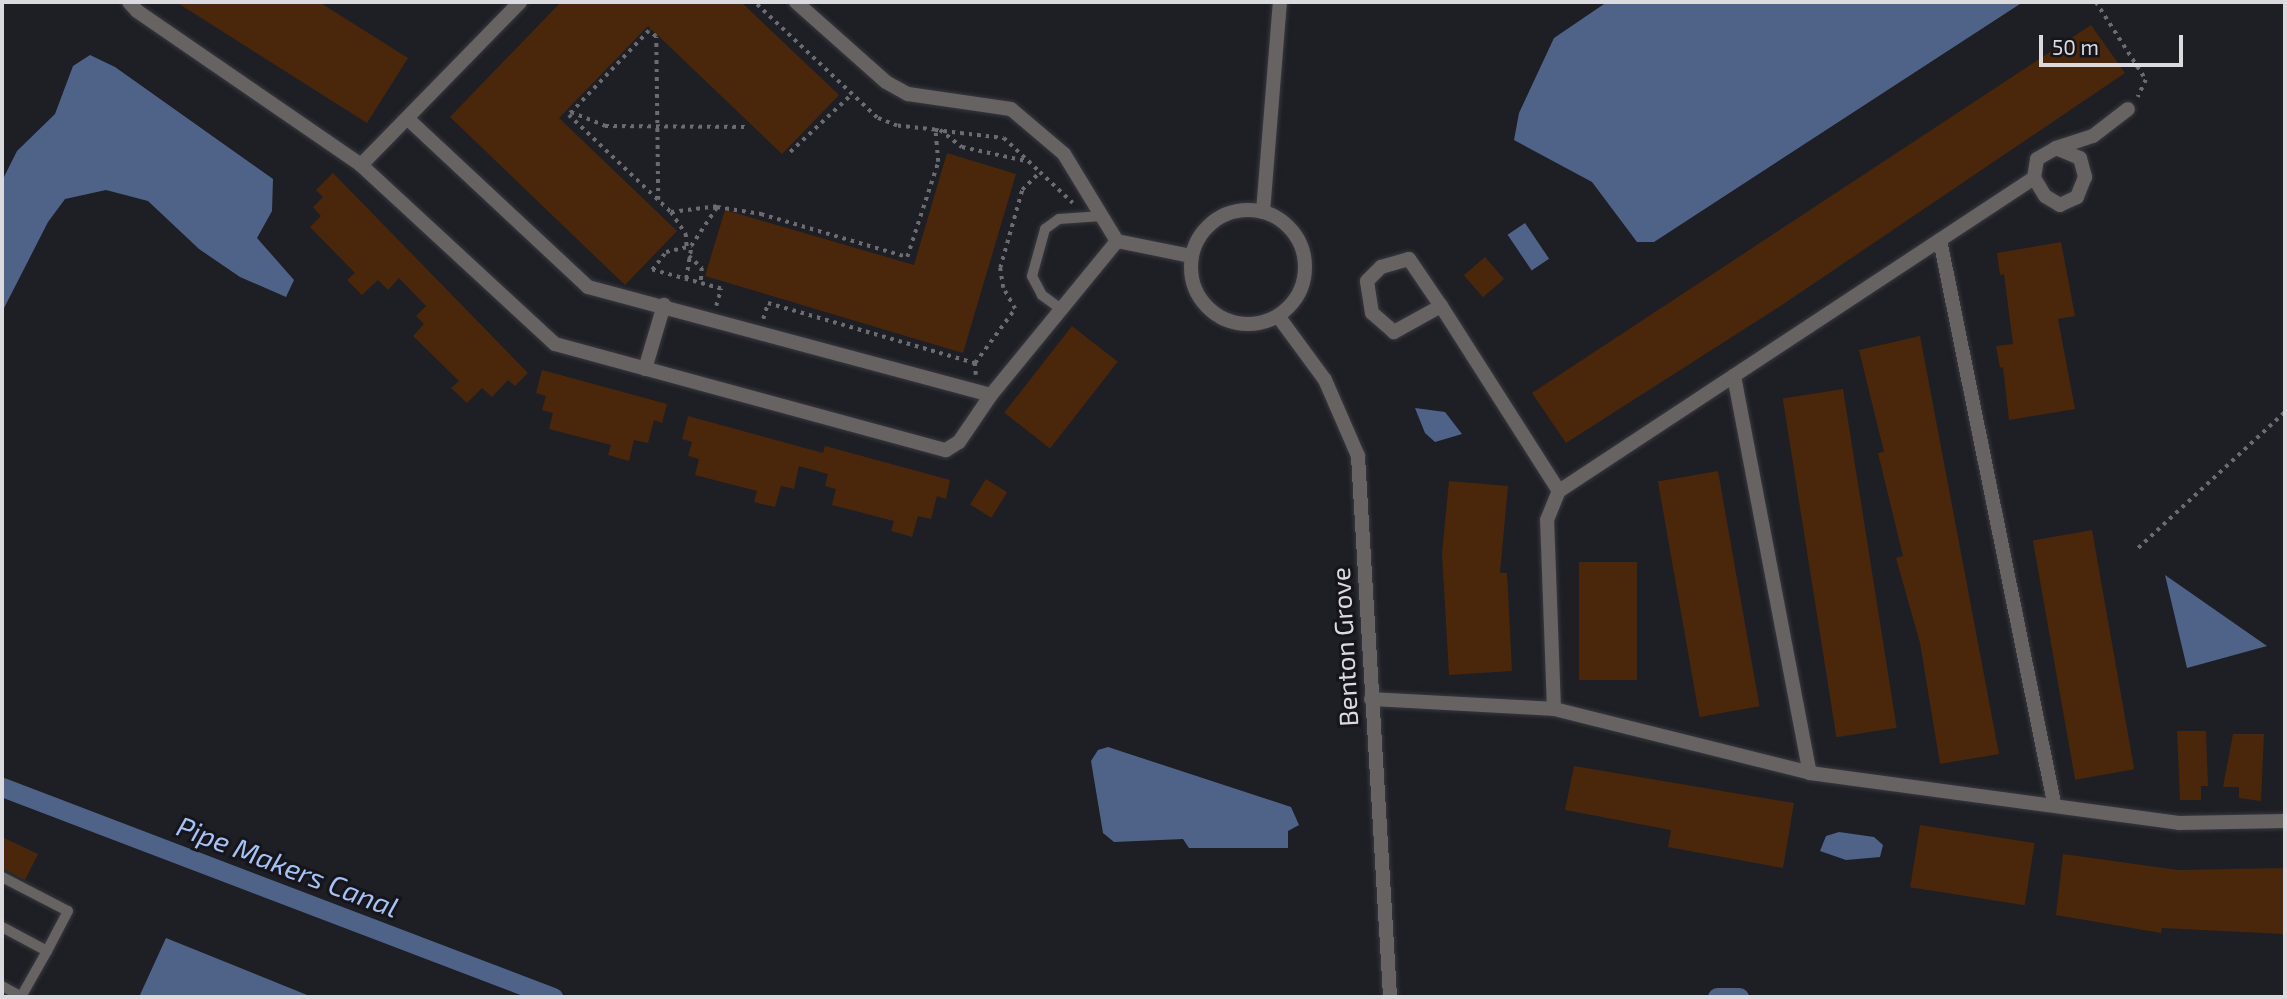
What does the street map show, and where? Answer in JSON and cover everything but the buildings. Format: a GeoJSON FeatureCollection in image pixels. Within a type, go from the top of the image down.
{"type":"FeatureCollection","features":[{"type":"Feature","properties":{"kind":"street"},"geometry":{"type":"LineString","coordinates":[[129,2],[136,11],[361,164],[555,344],[946,450],[960,442],[984,393],[1061,310],[1117,241]]}},
{"type":"Feature","properties":{"kind":"street"},"geometry":{"type":"LineString","coordinates":[[361,164],[520,2]]}},
{"type":"Feature","properties":{"kind":"street"},"geometry":{"type":"LineString","coordinates":[[796,2],[886,82],[908,94],[1011,109],[1064,154],[1117,241],[1191,256]]}},
{"type":"Feature","properties":{"kind":"street"},"geometry":{"type":"LineString","coordinates":[[1263,212],[1280,2]]}},
{"type":"Feature","properties":{"kind":"street"},"geometry":{"type":"LineString","coordinates":[[2056,148],[2080,158],[2085,177],[2077,197],[2060,205],[2045,196],[2034,178],[2037,159],[2056,148],[2093,136],[2128,110]]}},
{"type":"Feature","properties":{"kind":"street"},"geometry":{"type":"LineString","coordinates":[[408,119],[588,287],[664,305],[984,393]]}},
{"type":"Feature","properties":{"kind":"street"},"geometry":{"type":"LineString","coordinates":[[1554,709],[1547,520],[1559,491],[2034,178]]}},
{"type":"Feature","properties":{"kind":"street"},"geometry":{"type":"LineString","coordinates":[[1244,210],[1263,212],[1280,220],[1303,250],[1301,287],[1278,316],[1242,324],[1208,308],[1196,293],[1191,256],[1198,238],[1218,219],[1244,210]]}},
{"type":"Feature","properties":{"kind":"street"},"geometry":{"type":"LineString","coordinates":[[1940,240],[2054,803]]}},
{"type":"Feature","properties":{"kind":"street"},"geometry":{"type":"LineString","coordinates":[[1441,306],[1394,332],[1372,313],[1367,281],[1381,267],[1409,260],[1441,306],[1559,491]]}},
{"type":"Feature","properties":{"kind":"street"},"geometry":{"type":"LineString","coordinates":[[645,369],[664,305]]}},
{"type":"Feature","properties":{"kind":"street","name":"Benton Grove"},"geometry":{"type":"LineString","coordinates":[[1278,316],[1325,380],[1358,456],[1390,997]]}},
{"type":"Feature","properties":{"kind":"street"},"geometry":{"type":"LineString","coordinates":[[1734,376],[1810,773]]}},
{"type":"Feature","properties":{"kind":"street"},"geometry":{"type":"LineString","coordinates":[[1371,699],[1554,709],[1810,773],[2054,803],[2179,823],[2285,821]]}},
{"type":"Feature","properties":{"kind":"lane"},"geometry":{"type":"LineString","coordinates":[[1061,310],[1042,295],[1032,276],[1045,229],[1059,219],[1102,216]]}},
{"type":"Feature","properties":{"kind":"lane"},"geometry":{"type":"LineString","coordinates":[[2,877],[68,911],[22,997],[2,986]]}},
{"type":"Feature","properties":{"kind":"lane"},"geometry":{"type":"LineString","coordinates":[[2,927],[47,951]]}},
{"type":"Feature","properties":{"kind":"path"},"geometry":{"type":"LineString","coordinates":[[754,2],[851,95],[887,123],[999,136],[1073,203],[1079,218]]}},
{"type":"Feature","properties":{"kind":"path"},"geometry":{"type":"LineString","coordinates":[[2096,2],[2146,80],[2128,110]]}},
{"type":"Feature","properties":{"kind":"path"},"geometry":{"type":"LineString","coordinates":[[658,200],[656,37],[649,30],[569,115],[682,225],[689,246],[685,279]]}},
{"type":"Feature","properties":{"kind":"path"},"geometry":{"type":"LineString","coordinates":[[790,152],[851,95]]}},
{"type":"Feature","properties":{"kind":"path"},"geometry":{"type":"LineString","coordinates":[[571,112],[605,126],[657,124],[749,127]]}},
{"type":"Feature","properties":{"kind":"path"},"geometry":{"type":"LineString","coordinates":[[938,130],[962,148],[1030,162]]}},
{"type":"Feature","properties":{"kind":"path"},"geometry":{"type":"LineString","coordinates":[[671,212],[721,206],[907,257],[938,162],[938,130]]}},
{"type":"Feature","properties":{"kind":"path"},"geometry":{"type":"LineString","coordinates":[[975,363],[1016,309],[1003,288],[1000,268],[1023,190],[1040,172]]}},
{"type":"Feature","properties":{"kind":"path"},"geometry":{"type":"LineString","coordinates":[[712,319],[721,289],[652,270],[666,252],[689,246],[710,214],[721,206]]}},
{"type":"Feature","properties":{"kind":"path"},"geometry":{"type":"LineString","coordinates":[[689,256],[702,268],[701,284]]}},
{"type":"Feature","properties":{"kind":"path"},"geometry":{"type":"LineString","coordinates":[[758,331],[768,303],[975,363]]}},
{"type":"Feature","properties":{"kind":"path"},"geometry":{"type":"LineString","coordinates":[[975,363],[984,393]]}},
{"type":"Feature","properties":{"kind":"path"},"geometry":{"type":"LineString","coordinates":[[2138,548],[2285,412]]}},
{"type":"Feature","properties":{"kind":"water"},"geometry":{"type":"Polygon","coordinates":[[[1607,2],[2023,2],[1654,242],[1637,242],[1592,182],[1514,140],[1519,113],[1554,38],[1607,2]]]}},
{"type":"Feature","properties":{"kind":"water"},"geometry":{"type":"Polygon","coordinates":[[[90,55],[115,67],[273,179],[272,211],[257,238],[294,280],[286,297],[240,277],[199,249],[148,201],[106,190],[65,199],[48,222],[2,312],[2,181],[17,151],[55,114],[73,66],[90,55]]]}},
{"type":"Feature","properties":{"kind":"water"},"geometry":{"type":"Polygon","coordinates":[[[1525,223],[1549,259],[1532,270],[1508,235],[1525,223]]]}},
{"type":"Feature","properties":{"kind":"water"},"geometry":{"type":"Polygon","coordinates":[[[1415,408],[1445,412],[1462,434],[1435,442],[1425,433],[1415,408]]]}},
{"type":"Feature","properties":{"kind":"water"},"geometry":{"type":"Polygon","coordinates":[[[2165,575],[2267,646],[2187,668],[2165,575]]]}},
{"type":"Feature","properties":{"kind":"water"},"geometry":{"type":"Polygon","coordinates":[[[1108,747],[1291,807],[1299,825],[1288,831],[1288,848],[1189,848],[1183,839],[1114,842],[1103,833],[1091,761],[1098,750],[1108,747]]]}},
{"type":"Feature","properties":{"kind":"water"},"geometry":{"type":"Polygon","coordinates":[[[1839,832],[1874,837],[1883,845],[1880,857],[1846,860],[1820,851],[1826,836],[1839,832]]]}},
{"type":"Feature","properties":{"kind":"water"},"geometry":{"type":"Polygon","coordinates":[[[166,938],[312,997],[139,997],[166,938]]]}},
{"type":"Feature","properties":{"kind":"waterway","name":"Pipe Makers Canal"},"geometry":{"type":"LineString","coordinates":[[2,787],[553,997]]}},
{"type":"Feature","properties":{"kind":"waterway","name":"Pipe Makers Canal"},"geometry":{"type":"LineString","coordinates":[[1717,997],[1739,997]]}}]}
